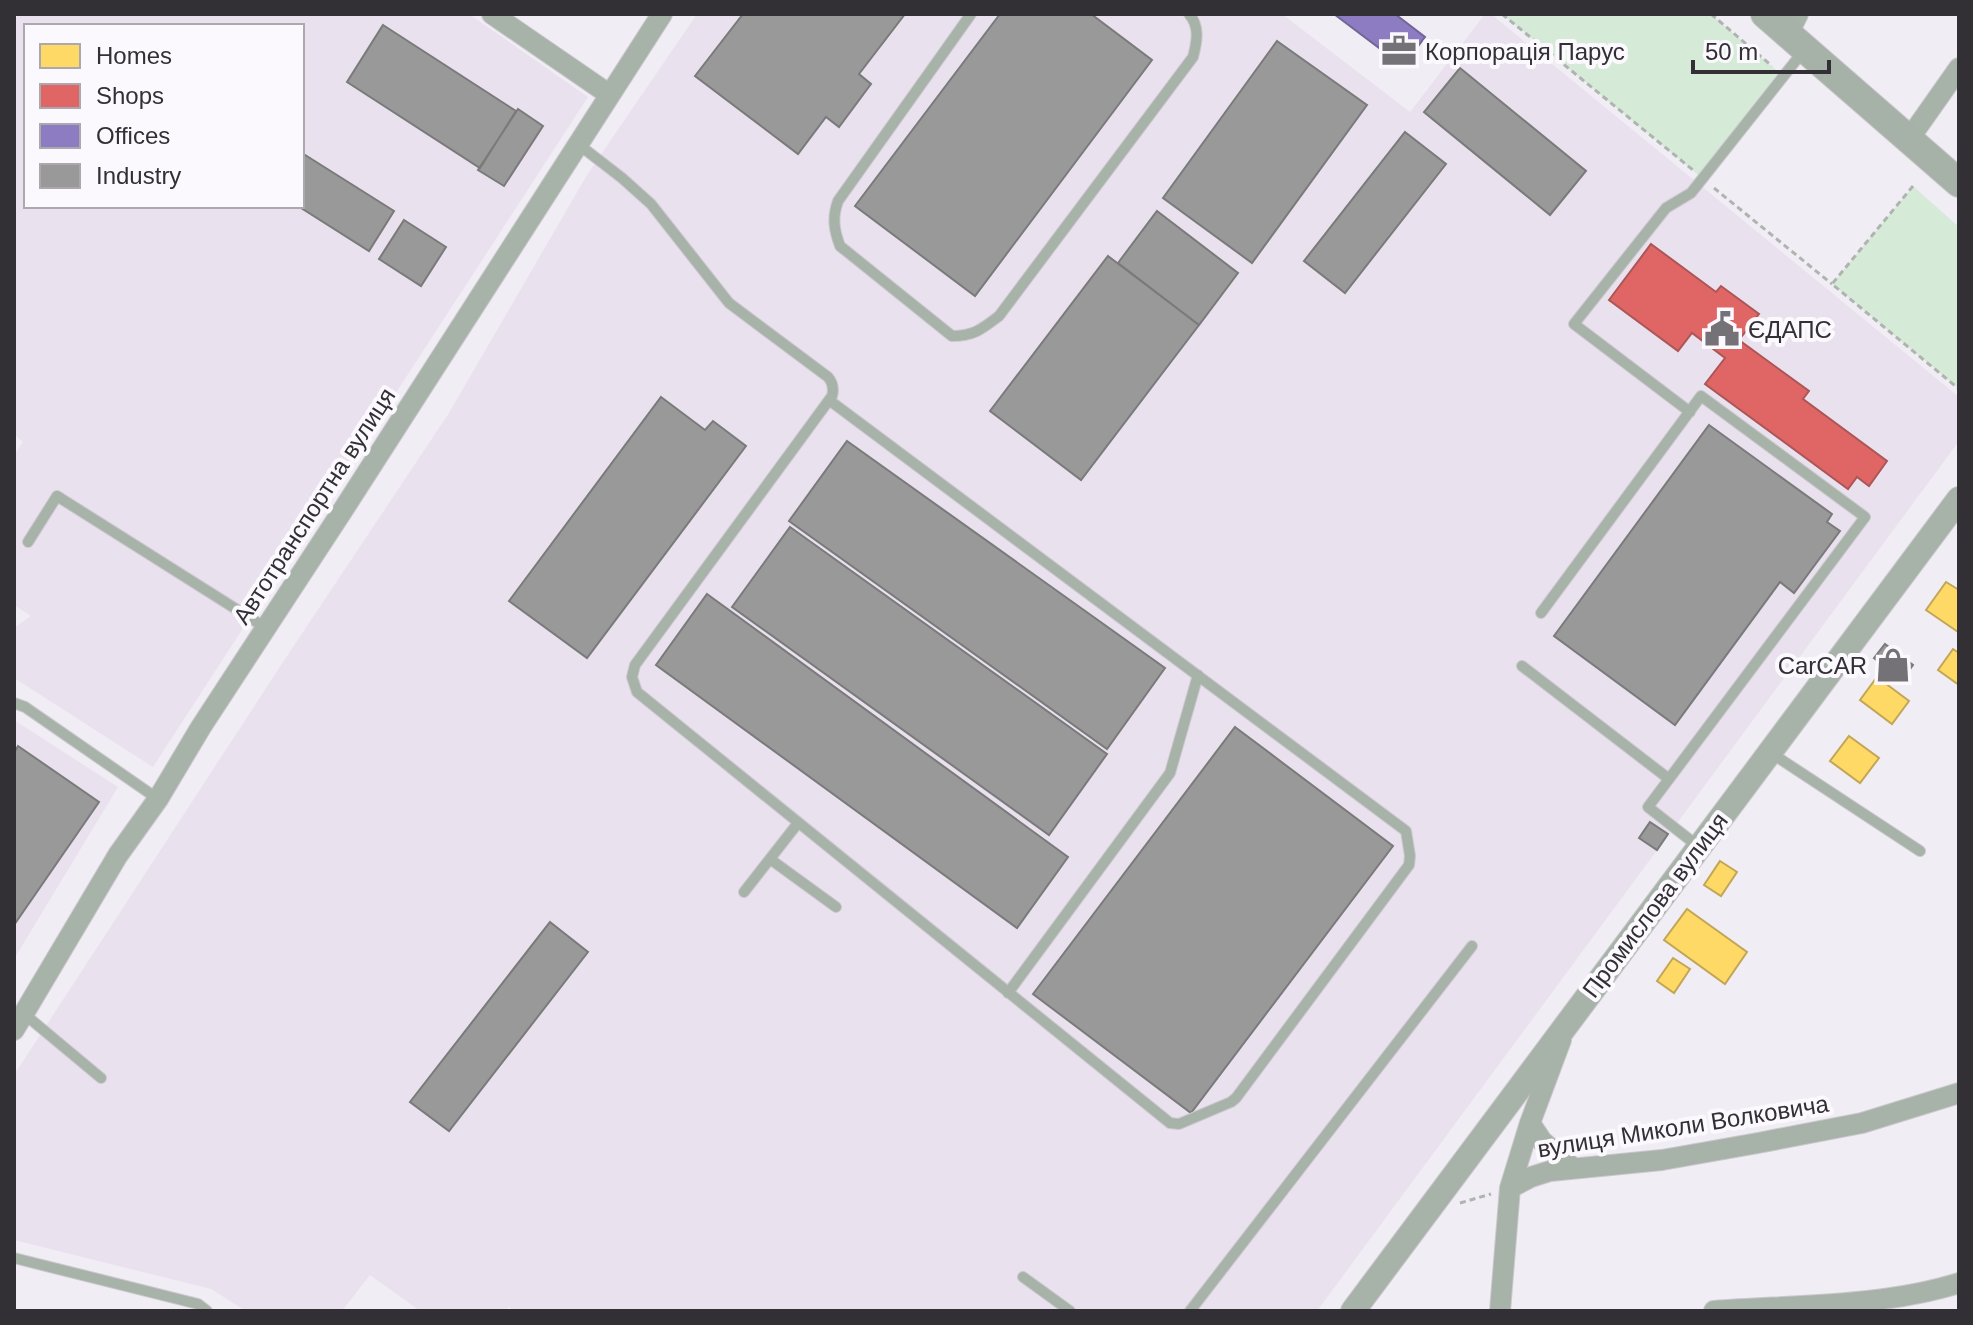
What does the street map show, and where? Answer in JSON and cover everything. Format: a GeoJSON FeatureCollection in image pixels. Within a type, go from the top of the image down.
{"type":"FeatureCollection","features":[{"type":"Feature","properties":{"kind":"main road"},"geometry":{"type":"LineString","coordinates":[[1765,14],[1797,32],[1959,183]]}},
{"type":"Feature","properties":{"kind":"street"},"geometry":{"type":"LineString","coordinates":[[492,14],[610,95]]}},
{"type":"Feature","properties":{"kind":"street","name":"Автотранспортна вулиця"},"geometry":{"type":"LineString","coordinates":[[18,1022],[118,855],[158,799],[201,727],[662,14]]}},
{"type":"Feature","properties":{"kind":"street"},"geometry":{"type":"LineString","coordinates":[[1909,139],[1959,68]]}},
{"type":"Feature","properties":{"kind":"street","name":"Промислова вулиця"},"geometry":{"type":"LineString","coordinates":[[1353,1311],[1959,499]]}},
{"type":"Feature","properties":{"kind":"street"},"geometry":{"type":"LineString","coordinates":[[1500,1311],[1510,1188],[1530,1123],[1569,1020]]}},
{"type":"Feature","properties":{"kind":"street","name":"вулиця Миколи Волковича"},"geometry":{"type":"LineString","coordinates":[[1510,1188],[1531,1177],[1573,1168],[1662,1160],[1862,1123],[1959,1093]]}},
{"type":"Feature","properties":{"kind":"street"},"geometry":{"type":"LineString","coordinates":[[1530,1123],[1542,1141],[1573,1168]]}},
{"type":"Feature","properties":{"kind":"street"},"geometry":{"type":"LineString","coordinates":[[1714,1311],[1875,1306],[1959,1283]]}},
{"type":"Feature","properties":{"kind":"lane"},"geometry":{"type":"LineString","coordinates":[[971,14],[838,201],[834,214],[834,230],[840,246],[952,336],[967,336],[999,316],[1193,57],[1198,39],[1193,18],[1189,14]]}},
{"type":"Feature","properties":{"kind":"lane"},"geometry":{"type":"LineString","coordinates":[[1690,412],[1574,324],[1666,208],[1691,193],[1784,77],[1797,32]]}},
{"type":"Feature","properties":{"kind":"lane"},"geometry":{"type":"LineString","coordinates":[[578,144],[651,204],[729,303],[828,377],[833,391],[635,665],[632,677],[637,692],[1170,1123],[1179,1124],[1231,1102],[1409,865],[1404,828],[829,400]]}},
{"type":"Feature","properties":{"kind":"lane"},"geometry":{"type":"LineString","coordinates":[[1541,613],[1701,396],[1865,517],[1648,807],[1699,847]]}},
{"type":"Feature","properties":{"kind":"lane"},"geometry":{"type":"LineString","coordinates":[[28,542],[57,496],[266,628]]}},
{"type":"Feature","properties":{"kind":"lane"},"geometry":{"type":"LineString","coordinates":[[1522,666],[1669,779]]}},
{"type":"Feature","properties":{"kind":"lane"},"geometry":{"type":"LineString","coordinates":[[1008,993],[1170,773],[1198,675]]}},
{"type":"Feature","properties":{"kind":"lane"},"geometry":{"type":"LineString","coordinates":[[14,703],[25,707],[158,799]]}},
{"type":"Feature","properties":{"kind":"lane"},"geometry":{"type":"LineString","coordinates":[[1770,752],[1920,851]]}},
{"type":"Feature","properties":{"kind":"lane"},"geometry":{"type":"LineString","coordinates":[[744,892],[798,823]]}},
{"type":"Feature","properties":{"kind":"lane"},"geometry":{"type":"LineString","coordinates":[[770,859],[836,907]]}},
{"type":"Feature","properties":{"kind":"lane"},"geometry":{"type":"LineString","coordinates":[[1190,1311],[1472,946]]}},
{"type":"Feature","properties":{"kind":"lane"},"geometry":{"type":"LineString","coordinates":[[18,1022],[101,1078]]}},
{"type":"Feature","properties":{"kind":"lane"},"geometry":{"type":"LineString","coordinates":[[14,1258],[198,1304],[207,1311]]}},
{"type":"Feature","properties":{"kind":"lane"},"geometry":{"type":"LineString","coordinates":[[1023,1277],[1070,1311]]}},
{"type":"Feature","properties":{"kind":"path"},"geometry":{"type":"LineString","coordinates":[[1502,14],[1959,389]]}},
{"type":"Feature","properties":{"kind":"path"},"geometry":{"type":"LineString","coordinates":[[1711,14],[1784,77]]}},
{"type":"Feature","properties":{"kind":"path"},"geometry":{"type":"LineString","coordinates":[[1832,284],[1913,186]]}},
{"type":"Feature","properties":{"kind":"shaded area"},"geometry":{"type":"Polygon","coordinates":[[[19,14],[469,14],[588,97],[153,767],[14,678],[14,628],[31,616],[14,605],[14,455],[23,442],[14,434],[14,21],[19,14]]]}},
{"type":"Feature","properties":{"kind":"shaded area"},"geometry":{"type":"Polygon","coordinates":[[[697,14],[1282,14],[1410,112],[1485,14],[1491,14],[1959,397],[1959,441],[1317,1311],[514,1311],[509,1307],[505,1311],[420,1311],[370,1275],[342,1311],[246,1311],[211,1289],[14,1240],[14,1075],[449,413],[587,175],[697,14]]]}},
{"type":"Feature","properties":{"kind":"shaded area"},"geometry":{"type":"Polygon","coordinates":[[[14,720],[118,787],[14,959],[14,720]]]}},
{"type":"Feature","properties":{"kind":"green space"},"geometry":{"type":"Polygon","coordinates":[[[1502,14],[1711,14],[1784,77],[1702,178],[1502,14]]]}},
{"type":"Feature","properties":{"kind":"green space"},"geometry":{"type":"Polygon","coordinates":[[[1913,186],[1959,227],[1959,389],[1832,284],[1913,186]]]}},
{"type":"Feature","properties":{"kind":"building: Homes"},"geometry":{"type":"Polygon","coordinates":[[[1946,582],[1959,590],[1958,632],[1926,610],[1946,582]]]}},
{"type":"Feature","properties":{"kind":"building: Homes"},"geometry":{"type":"Polygon","coordinates":[[[1953,649],[1959,653],[1959,685],[1938,670],[1953,649]]]}},
{"type":"Feature","properties":{"kind":"building: Homes"},"geometry":{"type":"Polygon","coordinates":[[[1877,677],[1909,701],[1892,724],[1860,700],[1877,677]]]}},
{"type":"Feature","properties":{"kind":"building: Homes"},"geometry":{"type":"Polygon","coordinates":[[[1849,736],[1879,758],[1860,783],[1830,761],[1849,736]]]}},
{"type":"Feature","properties":{"kind":"building: Homes"},"geometry":{"type":"Polygon","coordinates":[[[1720,861],[1737,872],[1721,896],[1704,885],[1720,861]]]}},
{"type":"Feature","properties":{"kind":"building: Homes"},"geometry":{"type":"Polygon","coordinates":[[[1687,909],[1747,952],[1725,984],[1664,940],[1687,909]]]}},
{"type":"Feature","properties":{"kind":"building: Homes"},"geometry":{"type":"Polygon","coordinates":[[[1673,958],[1690,969],[1674,993],[1657,981],[1673,958]]]}},
{"type":"Feature","properties":{"kind":"building: Shops"},"geometry":{"type":"Polygon","coordinates":[[[1651,244],[1716,292],[1721,286],[1759,314],[1739,340],[1809,391],[1803,399],[1887,461],[1869,486],[1857,477],[1848,489],[1705,384],[1725,358],[1692,333],[1678,351],[1609,300],[1651,244]]]}},
{"type":"Feature","properties":{"kind":"building: Offices","name":"Корпорація Парус"},"geometry":{"type":"Polygon","coordinates":[[[1334,14],[1395,14],[1425,37],[1403,66],[1334,14]]]}},
{"type":"Feature","properties":{"kind":"building: Industry"},"geometry":{"type":"Polygon","coordinates":[[[743,14],[905,14],[859,74],[871,84],[839,127],[826,117],[798,154],[695,76],[743,14]]]}},
{"type":"Feature","properties":{"kind":"building: Industry"},"geometry":{"type":"Polygon","coordinates":[[[1000,14],[1091,14],[1152,60],[975,296],[855,206],[1000,14]]]}},
{"type":"Feature","properties":{"kind":"building: Industry"},"geometry":{"type":"Polygon","coordinates":[[[383,25],[516,111],[480,168],[347,82],[383,25]]]}},
{"type":"Feature","properties":{"kind":"building: Industry"},"geometry":{"type":"Polygon","coordinates":[[[1277,41],[1367,105],[1252,263],[1163,198],[1277,41]]]}},
{"type":"Feature","properties":{"kind":"building: Industry"},"geometry":{"type":"Polygon","coordinates":[[[1460,68],[1586,171],[1550,215],[1424,112],[1460,68]]]}},
{"type":"Feature","properties":{"kind":"building: Industry"},"geometry":{"type":"Polygon","coordinates":[[[518,109],[543,126],[504,186],[478,170],[518,109]]]}},
{"type":"Feature","properties":{"kind":"building: Industry"},"geometry":{"type":"Polygon","coordinates":[[[1405,132],[1446,164],[1345,293],[1304,261],[1405,132]]]}},
{"type":"Feature","properties":{"kind":"building: Industry"},"geometry":{"type":"Polygon","coordinates":[[[304,154],[394,211],[369,251],[301,208],[304,208],[304,154]]]}},
{"type":"Feature","properties":{"kind":"building: Industry"},"geometry":{"type":"Polygon","coordinates":[[[1157,211],[1238,273],[1199,325],[1118,263],[1157,211]]]}},
{"type":"Feature","properties":{"kind":"building: Industry"},"geometry":{"type":"Polygon","coordinates":[[[404,220],[446,247],[421,286],[379,259],[404,220]]]}},
{"type":"Feature","properties":{"kind":"building: Industry"},"geometry":{"type":"Polygon","coordinates":[[[1108,256],[1199,325],[1081,480],[990,411],[1108,256]]]}},
{"type":"Feature","properties":{"kind":"building: Industry"},"geometry":{"type":"Polygon","coordinates":[[[661,397],[705,430],[713,421],[746,446],[587,658],[509,601],[661,397]]]}},
{"type":"Feature","properties":{"kind":"building: Industry"},"geometry":{"type":"Polygon","coordinates":[[[1709,425],[1832,514],[1827,522],[1840,531],[1794,593],[1780,582],[1675,725],[1554,636],[1709,425]]]}},
{"type":"Feature","properties":{"kind":"building: Industry"},"geometry":{"type":"Polygon","coordinates":[[[847,441],[1165,668],[1107,749],[789,521],[847,441]]]}},
{"type":"Feature","properties":{"kind":"building: Industry"},"geometry":{"type":"Polygon","coordinates":[[[790,527],[1107,754],[1049,835],[732,607],[790,527]]]}},
{"type":"Feature","properties":{"kind":"building: Industry"},"geometry":{"type":"Polygon","coordinates":[[[707,594],[1068,857],[1017,928],[656,665],[707,594]]]}},
{"type":"Feature","properties":{"kind":"building: Industry"},"geometry":{"type":"Polygon","coordinates":[[[1885,644],[1913,665],[1902,680],[1874,658],[1885,644]]]}},
{"type":"Feature","properties":{"kind":"building: Industry"},"geometry":{"type":"Polygon","coordinates":[[[1235,727],[1393,846],[1191,1113],[1033,994],[1235,727]]]}},
{"type":"Feature","properties":{"kind":"building: Industry"},"geometry":{"type":"Polygon","coordinates":[[[18,746],[99,802],[14,925],[14,753],[18,746]]]}},
{"type":"Feature","properties":{"kind":"building: Industry"},"geometry":{"type":"Polygon","coordinates":[[[1650,822],[1668,834],[1657,850],[1639,838],[1650,822]]]}},
{"type":"Feature","properties":{"kind":"building: Industry"},"geometry":{"type":"Polygon","coordinates":[[[550,922],[588,952],[449,1131],[410,1102],[550,922]]]}},
{"type":"Feature","properties":{"kind":"place","name":"Корпорація Парус"},"geometry":{"type":"Point","coordinates":[1399,51]}},
{"type":"Feature","properties":{"kind":"place","name":"ЄДАПС"},"geometry":{"type":"Point","coordinates":[1722,329]}},
{"type":"Feature","properties":{"kind":"place","name":"CarCAR"},"geometry":{"type":"Point","coordinates":[1893,665]}}]}
